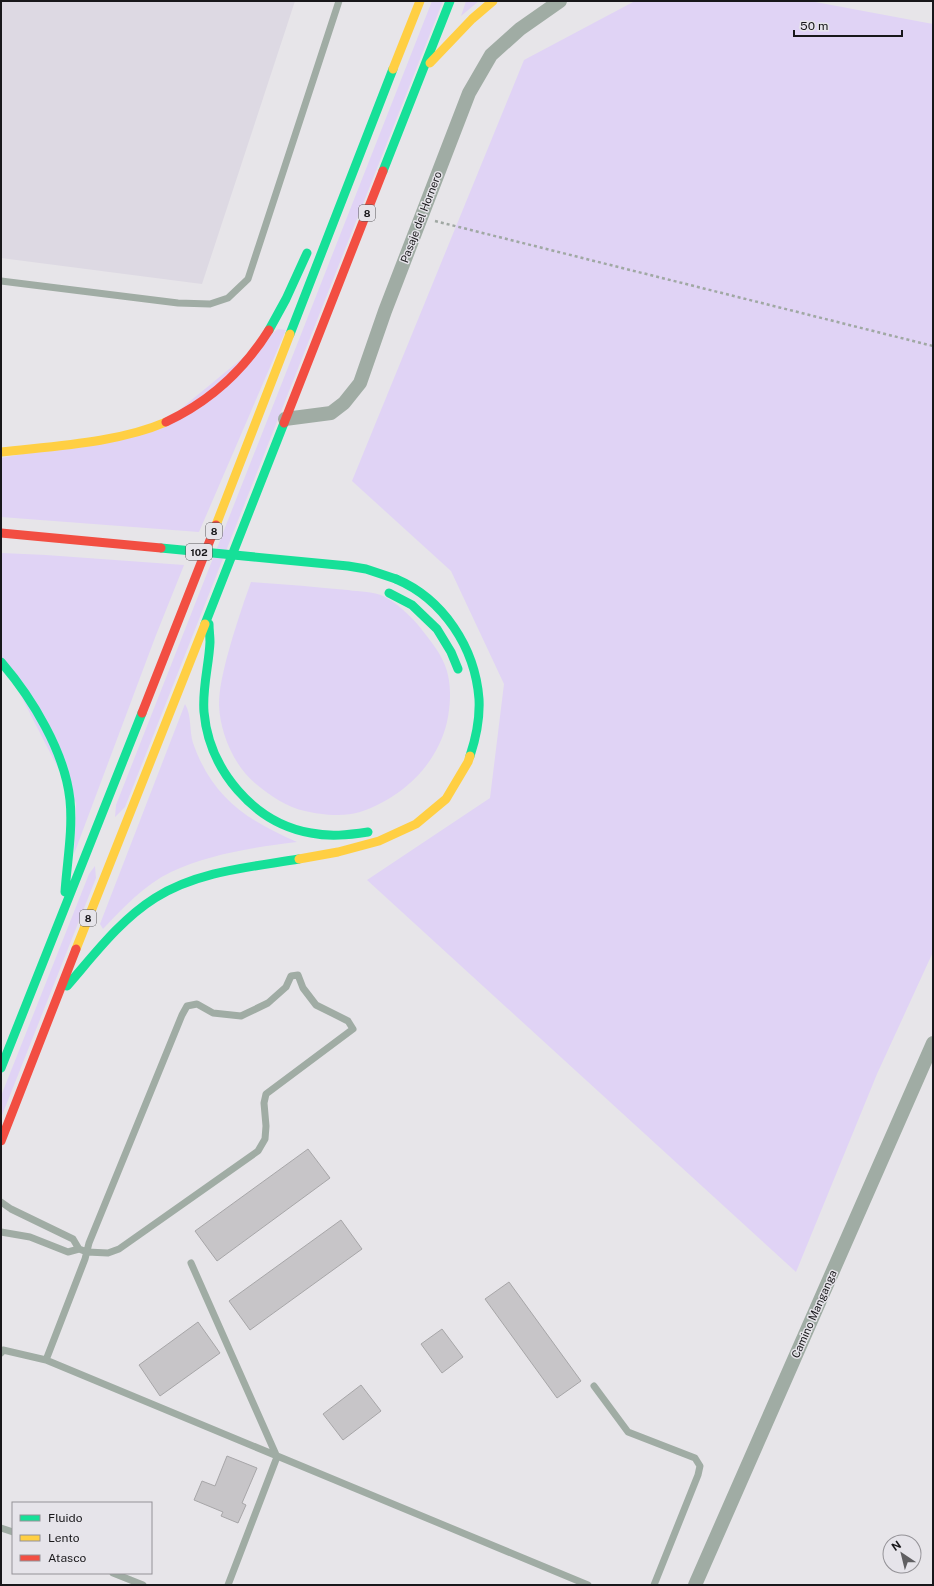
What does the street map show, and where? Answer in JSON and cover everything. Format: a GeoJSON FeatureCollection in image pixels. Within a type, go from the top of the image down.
{"type":"FeatureCollection","features":[{"type":"Feature","properties":{"kind":"highway"},"geometry":{"type":"LineString","coordinates":[[410,26],[414,1]]}},
{"type":"Feature","properties":{"kind":"highway","name":"8"},"geometry":{"type":"LineString","coordinates":[[1,1068],[97,829],[331,233],[420,1]]}},
{"type":"Feature","properties":{"kind":"highway","name":"8"},"geometry":{"type":"LineString","coordinates":[[1,1142],[450,1]]}},
{"type":"Feature","properties":{"kind":"highway"},"geometry":{"type":"LineString","coordinates":[[422,74],[472,19],[493,1]]}},
{"type":"Feature","properties":{"kind":"highway"},"geometry":{"type":"LineString","coordinates":[[1,452],[121,435],[146,429],[177,416],[204,400],[227,382],[246,363],[270,329],[288,298],[309,249],[331,233]]}},
{"type":"Feature","properties":{"kind":"highway","name":"102"},"geometry":{"type":"LineString","coordinates":[[1,533],[348,566],[366,569],[396,579],[417,589],[433,602],[452,623],[465,646],[474,671],[479,696],[478,721],[474,743],[463,774],[448,796],[432,813],[407,830],[381,841],[352,850],[238,867],[217,872],[171,889],[150,901],[114,932],[56,999]]}},
{"type":"Feature","properties":{"kind":"highway","name":"102"},"geometry":{"type":"LineString","coordinates":[[189,564],[236,568]]}},
{"type":"Feature","properties":{"kind":"highway"},"geometry":{"type":"LineString","coordinates":[[386,591],[412,605],[437,629],[451,652],[461,676]]}},
{"type":"Feature","properties":{"kind":"highway"},"geometry":{"type":"LineString","coordinates":[[208,614],[210,644],[204,688],[204,712],[216,758],[226,777],[240,795],[256,809],[280,823],[305,832],[333,837],[357,835],[378,829]]}},
{"type":"Feature","properties":{"kind":"highway"},"geometry":{"type":"LineString","coordinates":[[1,662],[12,673],[32,702],[63,769],[70,800],[65,906]]}},
{"type":"Feature","properties":{"kind":"street","name":"Pasaje del Hornero"},"geometry":{"type":"LineString","coordinates":[[285,419],[331,413],[344,403],[360,383],[385,311],[469,93],[491,54],[520,29],[560,1]]}},
{"type":"Feature","properties":{"kind":"street"},"geometry":{"type":"LineString","coordinates":[[97,829],[121,838]]}},
{"type":"Feature","properties":{"kind":"street","name":"Camino Manganga"},"geometry":{"type":"LineString","coordinates":[[696,1585],[933,1043]]}},
{"type":"Feature","properties":{"kind":"lane"},"geometry":{"type":"LineString","coordinates":[[1,281],[178,303],[210,304],[228,298],[248,279],[340,1]]}},
{"type":"Feature","properties":{"kind":"lane"},"geometry":{"type":"LineString","coordinates":[[1,1202],[11,1209],[73,1239],[79,1249],[86,1252],[108,1253],[119,1249],[258,1151],[265,1139],[266,1126],[264,1103],[266,1094],[353,1029],[348,1021],[316,1005],[303,988],[298,975],[291,976],[286,986],[268,1003],[241,1016],[213,1013],[197,1004],[187,1006],[95,1228],[86,1252],[46,1360]]}},
{"type":"Feature","properties":{"kind":"lane"},"geometry":{"type":"LineString","coordinates":[[1,1232],[30,1237],[68,1252],[79,1249]]}},
{"type":"Feature","properties":{"kind":"lane"},"geometry":{"type":"LineString","coordinates":[[191,1263],[277,1457],[228,1585]]}},
{"type":"Feature","properties":{"kind":"lane"},"geometry":{"type":"LineString","coordinates":[[1,1353],[3,1350],[46,1360],[588,1585]]}},
{"type":"Feature","properties":{"kind":"lane"},"geometry":{"type":"LineString","coordinates":[[594,1386],[628,1432],[695,1458],[700,1466],[698,1475],[654,1585]]}},
{"type":"Feature","properties":{"kind":"lane"},"geometry":{"type":"LineString","coordinates":[[1,1528],[12,1532]]}},
{"type":"Feature","properties":{"kind":"lane"},"geometry":{"type":"LineString","coordinates":[[116,1574],[143,1585]]}},
{"type":"Feature","properties":{"kind":"path"},"geometry":{"type":"LineString","coordinates":[[421,217],[933,346]]}},
{"type":"Feature","properties":{"kind":"shaded area"},"geometry":{"type":"Polygon","coordinates":[[[1,1],[295,1],[202,284],[1,258],[1,1]]]}},
{"type":"Feature","properties":{"kind":"shaded area"},"geometry":{"type":"Polygon","coordinates":[[[432,1],[443,1],[125,807],[115,817],[116,805],[432,1]]]}},
{"type":"Feature","properties":{"kind":"shaded area"},"geometry":{"type":"Polygon","coordinates":[[[466,1],[479,1],[461,16],[466,1]]]}},
{"type":"Feature","properties":{"kind":"shaded area"},"geometry":{"type":"Polygon","coordinates":[[[635,1],[810,1],[933,24],[933,952],[877,1074],[796,1272],[367,880],[490,798],[504,684],[451,571],[352,481],[524,60],[635,1]]]}},
{"type":"Feature","properties":{"kind":"shaded area"},"geometry":{"type":"Polygon","coordinates":[[[278,329],[286,330],[199,532],[1,517],[1,458],[155,430],[278,329]]]}},
{"type":"Feature","properties":{"kind":"shaded area"},"geometry":{"type":"Polygon","coordinates":[[[1,553],[184,565],[156,635],[74,854],[76,803],[1,657],[1,553]]]}},
{"type":"Feature","properties":{"kind":"shaded area"},"geometry":{"type":"Polygon","coordinates":[[[251,582],[348,590],[381,595],[396,604],[413,619],[438,652],[447,670],[450,685],[450,700],[447,722],[442,738],[426,766],[416,778],[390,798],[375,806],[354,814],[318,814],[285,804],[256,784],[241,768],[225,738],[219,705],[223,675],[230,647],[251,582]]]}},
{"type":"Feature","properties":{"kind":"shaded area"},"geometry":{"type":"Polygon","coordinates":[[[185,704],[189,713],[193,743],[210,778],[221,792],[233,804],[262,825],[297,842],[233,852],[201,860],[171,872],[161,877],[143,890],[103,929],[100,924],[185,704]]]}},
{"type":"Feature","properties":{"kind":"shaded area"},"geometry":{"type":"Polygon","coordinates":[[[95,866],[96,878],[1,1118],[1,1096],[89,874],[95,866]]]}},
{"type":"Feature","properties":{"kind":"building"},"geometry":{"type":"Polygon","coordinates":[[[308,1149],[330,1178],[217,1261],[195,1231],[308,1149]]]}},
{"type":"Feature","properties":{"kind":"building"},"geometry":{"type":"Polygon","coordinates":[[[341,1220],[362,1249],[250,1330],[229,1301],[341,1220]]]}},
{"type":"Feature","properties":{"kind":"building"},"geometry":{"type":"Polygon","coordinates":[[[509,1282],[581,1381],[557,1398],[485,1299],[509,1282]]]}},
{"type":"Feature","properties":{"kind":"building"},"geometry":{"type":"Polygon","coordinates":[[[198,1322],[220,1353],[160,1396],[139,1365],[198,1322]]]}},
{"type":"Feature","properties":{"kind":"building"},"geometry":{"type":"Polygon","coordinates":[[[442,1329],[463,1357],[442,1373],[421,1344],[442,1329]]]}},
{"type":"Feature","properties":{"kind":"building"},"geometry":{"type":"Polygon","coordinates":[[[361,1385],[381,1411],[343,1440],[323,1414],[361,1385]]]}},
{"type":"Feature","properties":{"kind":"building"},"geometry":{"type":"Polygon","coordinates":[[[227,1456],[257,1468],[242,1503],[246,1505],[238,1523],[221,1516],[223,1512],[194,1500],[202,1481],[215,1486],[227,1456]]]}},
{"type":"Feature","properties":{"kind":"traffic: fast"},"geometry":{"type":"LineString","coordinates":[[383,171],[450,1]]}},
{"type":"Feature","properties":{"kind":"traffic: fast"},"geometry":{"type":"LineString","coordinates":[[290,334],[393,69]]}},
{"type":"Feature","properties":{"kind":"traffic: fast"},"geometry":{"type":"LineString","coordinates":[[269,330],[286,299],[307,253]]}},
{"type":"Feature","properties":{"kind":"traffic: fast"},"geometry":{"type":"LineString","coordinates":[[205,624],[284,423]]}},
{"type":"Feature","properties":{"kind":"traffic: fast"},"geometry":{"type":"LineString","coordinates":[[161,548],[348,566],[366,569],[396,579]]}},
{"type":"Feature","properties":{"kind":"traffic: fast"},"geometry":{"type":"LineString","coordinates":[[396,579],[413,588],[442,612],[454,627],[471,661],[479,699],[479,713],[470,756]]}},
{"type":"Feature","properties":{"kind":"traffic: fast"},"geometry":{"type":"LineString","coordinates":[[389,593],[412,605],[437,629],[451,652],[458,669]]}},
{"type":"Feature","properties":{"kind":"traffic: fast"},"geometry":{"type":"LineString","coordinates":[[209,624],[210,642],[204,694],[204,712],[208,733],[215,754],[225,773],[238,790],[253,805],[271,818],[290,827],[325,835],[346,835],[368,832]]}},
{"type":"Feature","properties":{"kind":"traffic: fast"},"geometry":{"type":"LineString","coordinates":[[1,662],[13,676],[45,726],[54,745],[67,782],[70,800],[71,823],[65,892]]}},
{"type":"Feature","properties":{"kind":"traffic: fast"},"geometry":{"type":"LineString","coordinates":[[1,1068],[142,713]]}},
{"type":"Feature","properties":{"kind":"traffic: fast"},"geometry":{"type":"LineString","coordinates":[[67,986],[119,927],[155,898],[189,882],[225,871],[299,859]]}},
{"type":"Feature","properties":{"kind":"traffic: slow"},"geometry":{"type":"LineString","coordinates":[[393,69],[420,1]]}},
{"type":"Feature","properties":{"kind":"traffic: slow"},"geometry":{"type":"LineString","coordinates":[[430,63],[472,19],[493,1]]}},
{"type":"Feature","properties":{"kind":"traffic: slow"},"geometry":{"type":"LineString","coordinates":[[216,525],[290,334]]}},
{"type":"Feature","properties":{"kind":"traffic: slow"},"geometry":{"type":"LineString","coordinates":[[1,452],[85,443],[127,435],[166,422]]}},
{"type":"Feature","properties":{"kind":"traffic: slow"},"geometry":{"type":"LineString","coordinates":[[76,949],[205,624]]}},
{"type":"Feature","properties":{"kind":"traffic: slow"},"geometry":{"type":"LineString","coordinates":[[299,859],[338,852],[379,841],[416,824],[446,799],[470,756]]}},
{"type":"Feature","properties":{"kind":"traffic: jam"},"geometry":{"type":"LineString","coordinates":[[284,423],[383,171]]}},
{"type":"Feature","properties":{"kind":"traffic: jam"},"geometry":{"type":"LineString","coordinates":[[166,422],[197,405],[224,384],[259,345],[269,330]]}},
{"type":"Feature","properties":{"kind":"traffic: jam"},"geometry":{"type":"LineString","coordinates":[[142,713],[216,525]]}},
{"type":"Feature","properties":{"kind":"traffic: jam"},"geometry":{"type":"LineString","coordinates":[[1,533],[161,548]]}},
{"type":"Feature","properties":{"kind":"traffic: jam"},"geometry":{"type":"LineString","coordinates":[[1,1141],[76,949]]}}]}
